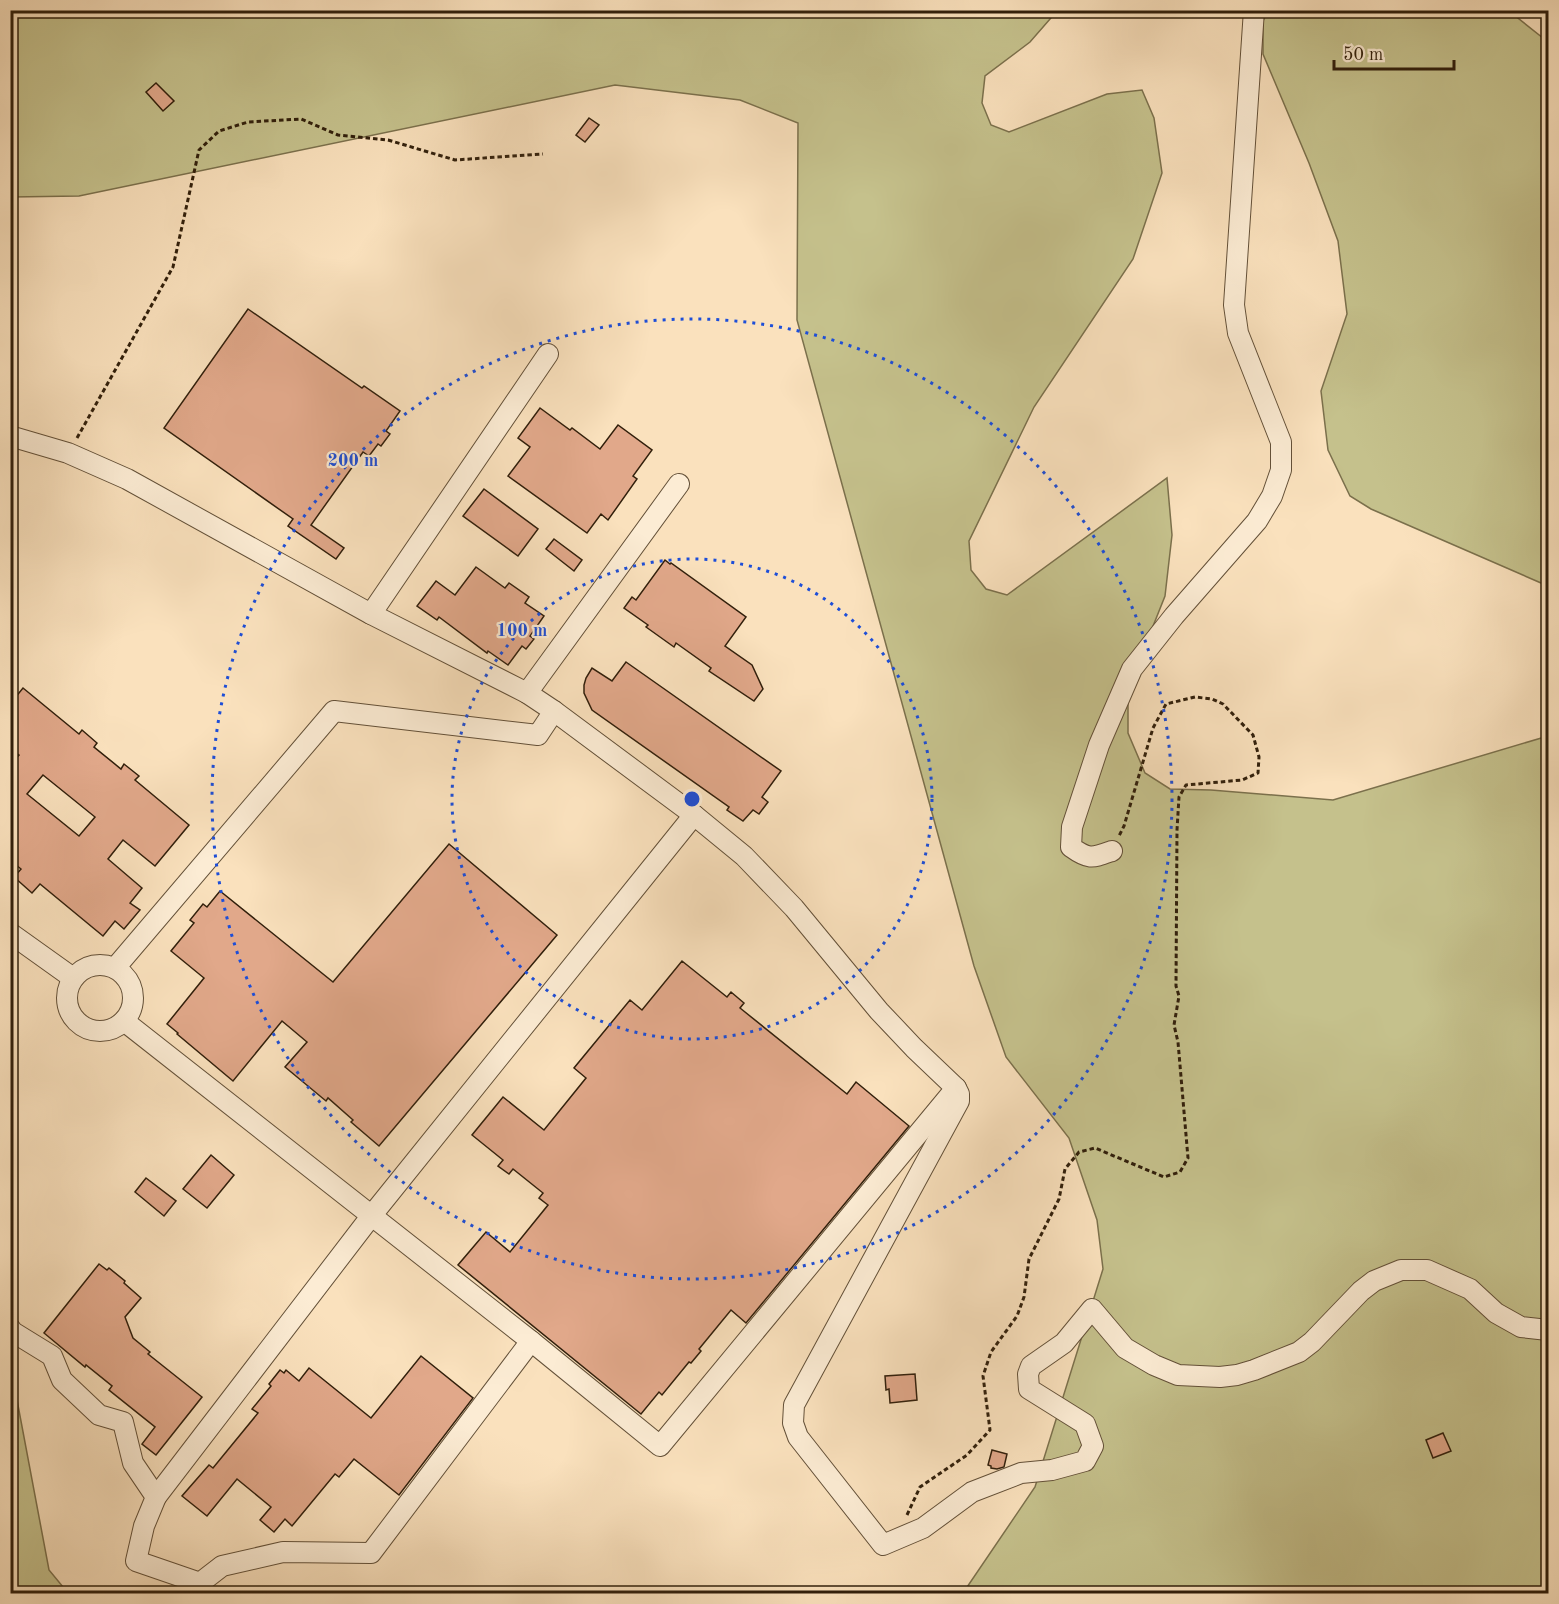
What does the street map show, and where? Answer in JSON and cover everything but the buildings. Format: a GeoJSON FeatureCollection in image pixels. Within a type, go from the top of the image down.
{"type":"FeatureCollection","features":[{"type":"Feature","properties":{"kind":"street"},"geometry":{"type":"LineString","coordinates":[[1112,851],[1092,858],[1081,854],[1071,847],[1072,827],[1099,745],[1132,669],[1174,616],[1257,521],[1272,496],[1281,470],[1281,442],[1238,333],[1234,305],[1254,10]]}},
{"type":"Feature","properties":{"kind":"street"},"geometry":{"type":"LineString","coordinates":[[371,614],[548,354]]}},
{"type":"Feature","properties":{"kind":"street"},"geometry":{"type":"LineString","coordinates":[[10,436],[68,453],[127,479],[371,614],[527,693],[554,711],[694,815],[744,856],[794,908],[879,1011],[956,1088],[959,1101],[794,1405],[793,1423],[798,1437],[883,1545],[923,1528],[972,1492],[1021,1473],[1052,1470],[1086,1461],[1093,1446],[1085,1424],[1029,1389],[1028,1374],[1031,1366],[1064,1343],[1092,1309],[1125,1348],[1154,1365],[1179,1375],[1220,1377],[1254,1370],[1299,1352],[1312,1342],[1367,1286],[1401,1270],[1427,1270],[1470,1289],[1496,1313],[1521,1327],[1548,1330]]}},
{"type":"Feature","properties":{"kind":"street"},"geometry":{"type":"LineString","coordinates":[[527,693],[679,484]]}},
{"type":"Feature","properties":{"kind":"street"},"geometry":{"type":"LineString","coordinates":[[115,968],[334,711],[538,735],[554,711]]}},
{"type":"Feature","properties":{"kind":"street"},"geometry":{"type":"LineString","coordinates":[[531,1341],[371,1554],[283,1551],[222,1566],[200,1583],[136,1561],[144,1526],[156,1497],[372,1215],[694,815]]}},
{"type":"Feature","properties":{"kind":"street"},"geometry":{"type":"LineString","coordinates":[[10,933],[73,978]]}},
{"type":"Feature","properties":{"kind":"street"},"geometry":{"type":"LineString","coordinates":[[97,964],[115,968],[130,982],[133,992],[130,1013],[115,1028],[93,1031],[82,1027],[68,1010],[66,999],[73,978],[80,971],[97,964]]}},
{"type":"Feature","properties":{"kind":"street"},"geometry":{"type":"LineString","coordinates":[[124,1021],[531,1341],[660,1446],[956,1088]]}},
{"type":"Feature","properties":{"kind":"street"},"geometry":{"type":"LineString","coordinates":[[10,1328],[52,1356],[62,1380],[99,1414],[123,1422],[133,1463],[156,1497]]}},
{"type":"Feature","properties":{"kind":"path"},"geometry":{"type":"LineString","coordinates":[[68,453],[173,267],[199,150],[219,131],[248,122],[301,119],[338,135],[388,140],[455,160],[543,154]]}},
{"type":"Feature","properties":{"kind":"path"},"geometry":{"type":"LineString","coordinates":[[904,1523],[920,1487],[967,1455],[990,1430],[983,1376],[991,1352],[1017,1316],[1024,1297],[1029,1258],[1059,1198],[1065,1169],[1079,1152],[1095,1148],[1164,1177],[1180,1172],[1188,1158],[1178,1042],[1174,1025],[1179,996],[1176,986],[1179,797],[1186,785],[1242,780],[1258,773],[1259,757],[1253,735],[1222,704],[1212,699],[1195,697],[1166,704],[1153,728],[1124,826],[1112,851]]}},
{"type":"Feature","properties":{"kind":"shaded area"},"geometry":{"type":"Polygon","coordinates":[[[10,11],[1057,11],[1030,42],[985,76],[982,103],[991,125],[1009,132],[1107,94],[1142,90],[1154,118],[1162,173],[1133,259],[1034,407],[969,541],[971,570],[986,589],[1007,595],[1167,478],[1172,535],[1165,596],[1128,689],[1128,733],[1145,773],[1170,789],[1333,800],[1548,736],[1548,1593],[963,1593],[1035,1487],[1103,1269],[1097,1220],[1069,1138],[1006,1057],[974,966],[797,320],[798,123],[740,100],[615,85],[79,196],[11,197],[10,11]]]}},
{"type":"Feature","properties":{"kind":"shaded area"},"geometry":{"type":"Polygon","coordinates":[[[1268,11],[1509,11],[1548,42],[1548,586],[1371,509],[1350,496],[1328,450],[1321,391],[1347,314],[1338,241],[1309,163],[1263,54],[1263,21],[1268,11]]]}},
{"type":"Feature","properties":{"kind":"shaded area"},"geometry":{"type":"Polygon","coordinates":[[[11,1368],[49,1570],[68,1593],[11,1593],[11,1368]]]}}]}
